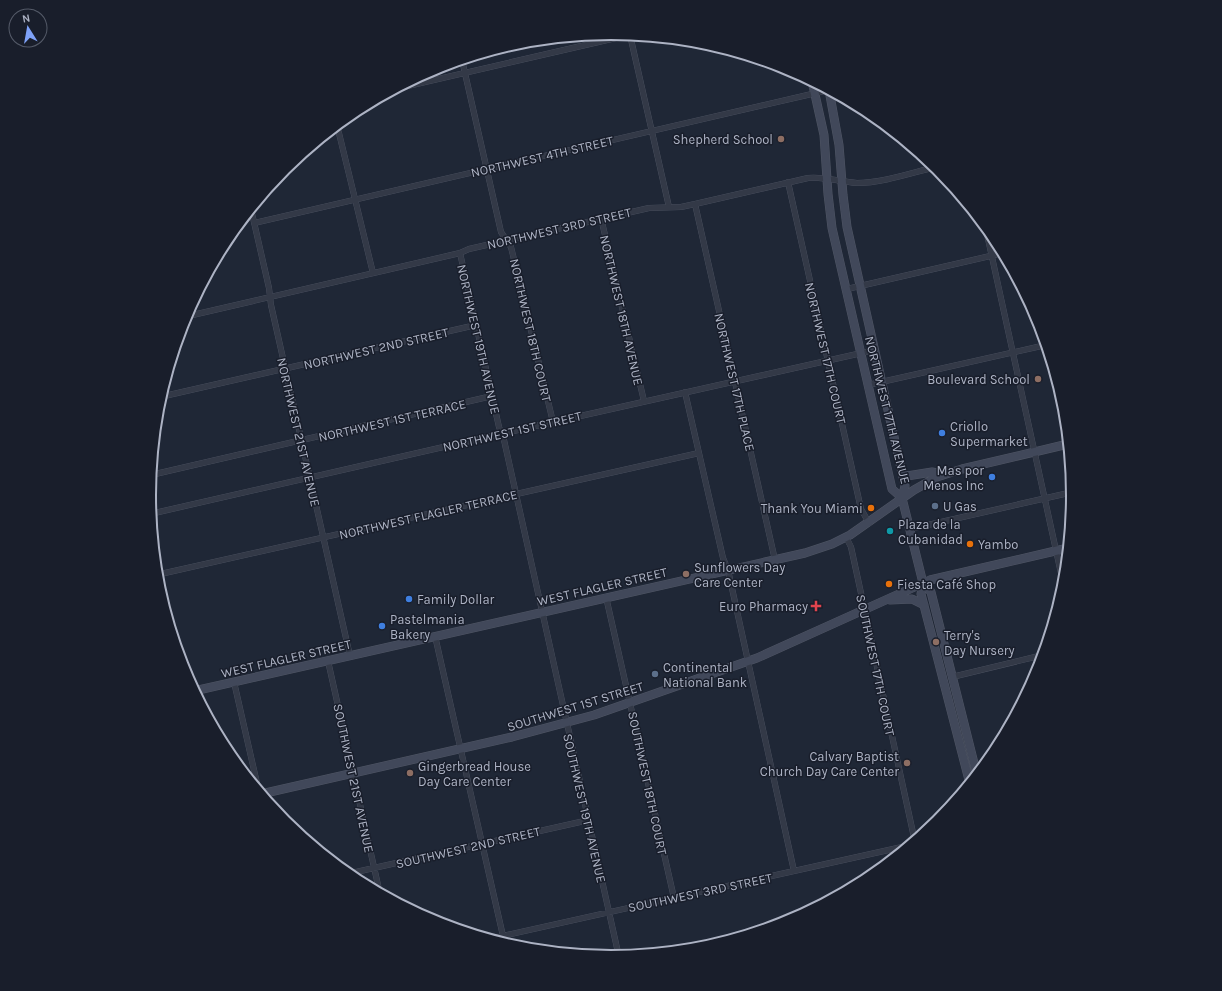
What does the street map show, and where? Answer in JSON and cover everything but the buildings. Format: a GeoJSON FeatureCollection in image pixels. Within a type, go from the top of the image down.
{"type":"FeatureCollection","features":[{"type":"Feature","properties":{"kind":"main road","name":"NORTHWEST 17TH AVENUE"},"geometry":{"type":"LineString","coordinates":[[814,88],[824,135],[832,228],[892,489],[902,498],[905,486],[846,223],[841,156],[830,97]]}},
{"type":"Feature","properties":{"kind":"main road","name":"WEST FLAGLER STREET"},"geometry":{"type":"LineString","coordinates":[[199,690],[816,550],[846,537],[869,523],[918,487],[945,474],[1064,445]]}},
{"type":"Feature","properties":{"kind":"main road"},"geometry":{"type":"LineString","coordinates":[[902,473],[907,476],[932,472],[945,474]]}},
{"type":"Feature","properties":{"kind":"main road"},"geometry":{"type":"LineString","coordinates":[[902,498],[924,583],[931,592],[977,767]]}},
{"type":"Feature","properties":{"kind":"main road","name":"SOUTHWEST 1ST STREET"},"geometry":{"type":"LineString","coordinates":[[266,792],[460,749],[566,723],[630,703],[748,661],[937,578],[1064,549]]}},
{"type":"Feature","properties":{"kind":"main road"},"geometry":{"type":"LineString","coordinates":[[924,583],[921,594],[968,777]]}},
{"type":"Feature","properties":{"kind":"main road"},"geometry":{"type":"LineString","coordinates":[[887,600],[912,599],[924,605]]}},
{"type":"Feature","properties":{"kind":"main road"},"geometry":{"type":"LineString","coordinates":[[945,684],[948,678],[952,677]]}},
{"type":"Feature","properties":{"kind":"main road"},"geometry":{"type":"LineString","coordinates":[[965,763],[974,771]]}},
{"type":"Feature","properties":{"kind":"street"},"geometry":{"type":"LineString","coordinates":[[417,84],[608,40]]}},
{"type":"Feature","properties":{"kind":"street"},"geometry":{"type":"LineString","coordinates":[[631,41],[669,207]]}},
{"type":"Feature","properties":{"kind":"street"},"geometry":{"type":"LineString","coordinates":[[463,65],[501,232],[507,240]]}},
{"type":"Feature","properties":{"kind":"street","name":"NORTHWEST 4TH STREET"},"geometry":{"type":"LineString","coordinates":[[254,223],[822,92]]}},
{"type":"Feature","properties":{"kind":"street"},"geometry":{"type":"LineString","coordinates":[[338,131],[372,273]]}},
{"type":"Feature","properties":{"kind":"street","name":"NORTHWEST 3RD STREET"},"geometry":{"type":"LineString","coordinates":[[193,315],[460,253],[469,249],[601,218],[655,207],[681,207],[813,177],[856,183],[870,182],[928,169]]}},
{"type":"Feature","properties":{"kind":"street","name":"NORTHWEST 17TH COURT"},"geometry":{"type":"LineString","coordinates":[[788,182],[862,509],[869,523]]}},
{"type":"Feature","properties":{"kind":"street","name":"NORTHWEST 17TH PLACE"},"geometry":{"type":"LineString","coordinates":[[695,204],[775,560]]}},
{"type":"Feature","properties":{"kind":"street","name":"NORTHWEST 21ST AVENUE"},"geometry":{"type":"LineString","coordinates":[[252,215],[350,656]]}},
{"type":"Feature","properties":{"kind":"street","name":"NORTHWEST 18TH AVENUE"},"geometry":{"type":"LineString","coordinates":[[601,218],[644,401]]}},
{"type":"Feature","properties":{"kind":"street"},"geometry":{"type":"LineString","coordinates":[[988,239],[1060,570]]}},
{"type":"Feature","properties":{"kind":"street","name":"NORTHWEST 18TH COURT"},"geometry":{"type":"LineString","coordinates":[[507,240],[511,247],[553,422]]}},
{"type":"Feature","properties":{"kind":"street","name":"NORTHWEST 19TH AVENUE"},"geometry":{"type":"LineString","coordinates":[[460,253],[542,612]]}},
{"type":"Feature","properties":{"kind":"street"},"geometry":{"type":"LineString","coordinates":[[847,289],[997,254]]}},
{"type":"Feature","properties":{"kind":"street","name":"NORTHWEST 2ND STREET"},"geometry":{"type":"LineString","coordinates":[[167,395],[476,325]]}},
{"type":"Feature","properties":{"kind":"street"},"geometry":{"type":"LineString","coordinates":[[868,385],[1041,346]]}},
{"type":"Feature","properties":{"kind":"street","name":"NORTHWEST 1ST STREET"},"geometry":{"type":"LineString","coordinates":[[156,513],[502,433],[875,350]]}},
{"type":"Feature","properties":{"kind":"street"},"geometry":{"type":"LineString","coordinates":[[685,392],[723,558],[728,570],[794,871]]}},
{"type":"Feature","properties":{"kind":"street","name":"NORTHWEST 1ST TERRACE"},"geometry":{"type":"LineString","coordinates":[[156,474],[492,396]]}},
{"type":"Feature","properties":{"kind":"street","name":"NORTHWEST FLAGLER TERRACE"},"geometry":{"type":"LineString","coordinates":[[162,574],[699,453]]}},
{"type":"Feature","properties":{"kind":"street"},"geometry":{"type":"LineString","coordinates":[[910,529],[1066,494]]}},
{"type":"Feature","properties":{"kind":"street","name":"SOUTHWEST 17TH COURT"},"geometry":{"type":"LineString","coordinates":[[846,537],[851,547],[914,836]]}},
{"type":"Feature","properties":{"kind":"street","name":"SOUTHWEST 18TH COURT"},"geometry":{"type":"LineString","coordinates":[[606,598],[674,898]]}},
{"type":"Feature","properties":{"kind":"street","name":"SOUTHWEST 19TH AVENUE"},"geometry":{"type":"LineString","coordinates":[[542,612],[618,951]]}},
{"type":"Feature","properties":{"kind":"street"},"geometry":{"type":"LineString","coordinates":[[435,636],[503,936]]}},
{"type":"Feature","properties":{"kind":"street"},"geometry":{"type":"LineString","coordinates":[[952,677],[1037,657]]}},
{"type":"Feature","properties":{"kind":"street","name":"SOUTHWEST 21ST AVENUE"},"geometry":{"type":"LineString","coordinates":[[328,661],[378,887]]}},
{"type":"Feature","properties":{"kind":"street"},"geometry":{"type":"LineString","coordinates":[[234,682],[257,782]]}},
{"type":"Feature","properties":{"kind":"street","name":"SOUTHWEST 2ND STREET"},"geometry":{"type":"LineString","coordinates":[[355,872],[589,820]]}},
{"type":"Feature","properties":{"kind":"street","name":"SOUTHWEST 3RD STREET"},"geometry":{"type":"LineString","coordinates":[[500,937],[899,848]]}},
{"type":"Feature","properties":{"kind":"place","name":"Shepherd School"},"geometry":{"type":"Point","coordinates":[781,139]}},
{"type":"Feature","properties":{"kind":"place","name":"Boulevard School"},"geometry":{"type":"Point","coordinates":[1038,379]}},
{"type":"Feature","properties":{"kind":"place","name":"Criollo Supermarket"},"geometry":{"type":"Point","coordinates":[942,433]}},
{"type":"Feature","properties":{"kind":"place","name":"Mas por Menos Inc"},"geometry":{"type":"Point","coordinates":[992,477]}},
{"type":"Feature","properties":{"kind":"place","name":"U Gas"},"geometry":{"type":"Point","coordinates":[935,506]}},
{"type":"Feature","properties":{"kind":"place","name":"Thank You Miami"},"geometry":{"type":"Point","coordinates":[871,508]}},
{"type":"Feature","properties":{"kind":"place","name":"Plaza de la Cubanidad"},"geometry":{"type":"Point","coordinates":[890,531]}},
{"type":"Feature","properties":{"kind":"place","name":"Yambo"},"geometry":{"type":"Point","coordinates":[970,544]}},
{"type":"Feature","properties":{"kind":"place","name":"Sunflowers Day Care Center"},"geometry":{"type":"Point","coordinates":[686,574]}},
{"type":"Feature","properties":{"kind":"place","name":"Fiesta Café Shop"},"geometry":{"type":"Point","coordinates":[889,584]}},
{"type":"Feature","properties":{"kind":"place","name":"Family Dollar"},"geometry":{"type":"Point","coordinates":[409,599]}},
{"type":"Feature","properties":{"kind":"place","name":"Euro Pharmacy"},"geometry":{"type":"Point","coordinates":[816,606]}},
{"type":"Feature","properties":{"kind":"place","name":"Pastelmania Bakery"},"geometry":{"type":"Point","coordinates":[382,626]}},
{"type":"Feature","properties":{"kind":"place","name":"Terry's Day Nursery"},"geometry":{"type":"Point","coordinates":[936,642]}},
{"type":"Feature","properties":{"kind":"place","name":"Continental National Bank"},"geometry":{"type":"Point","coordinates":[655,674]}},
{"type":"Feature","properties":{"kind":"place","name":"Calvary Baptist Church Day Care Center"},"geometry":{"type":"Point","coordinates":[907,763]}},
{"type":"Feature","properties":{"kind":"place","name":"Gingerbread House Day Care Center"},"geometry":{"type":"Point","coordinates":[410,773]}}]}
